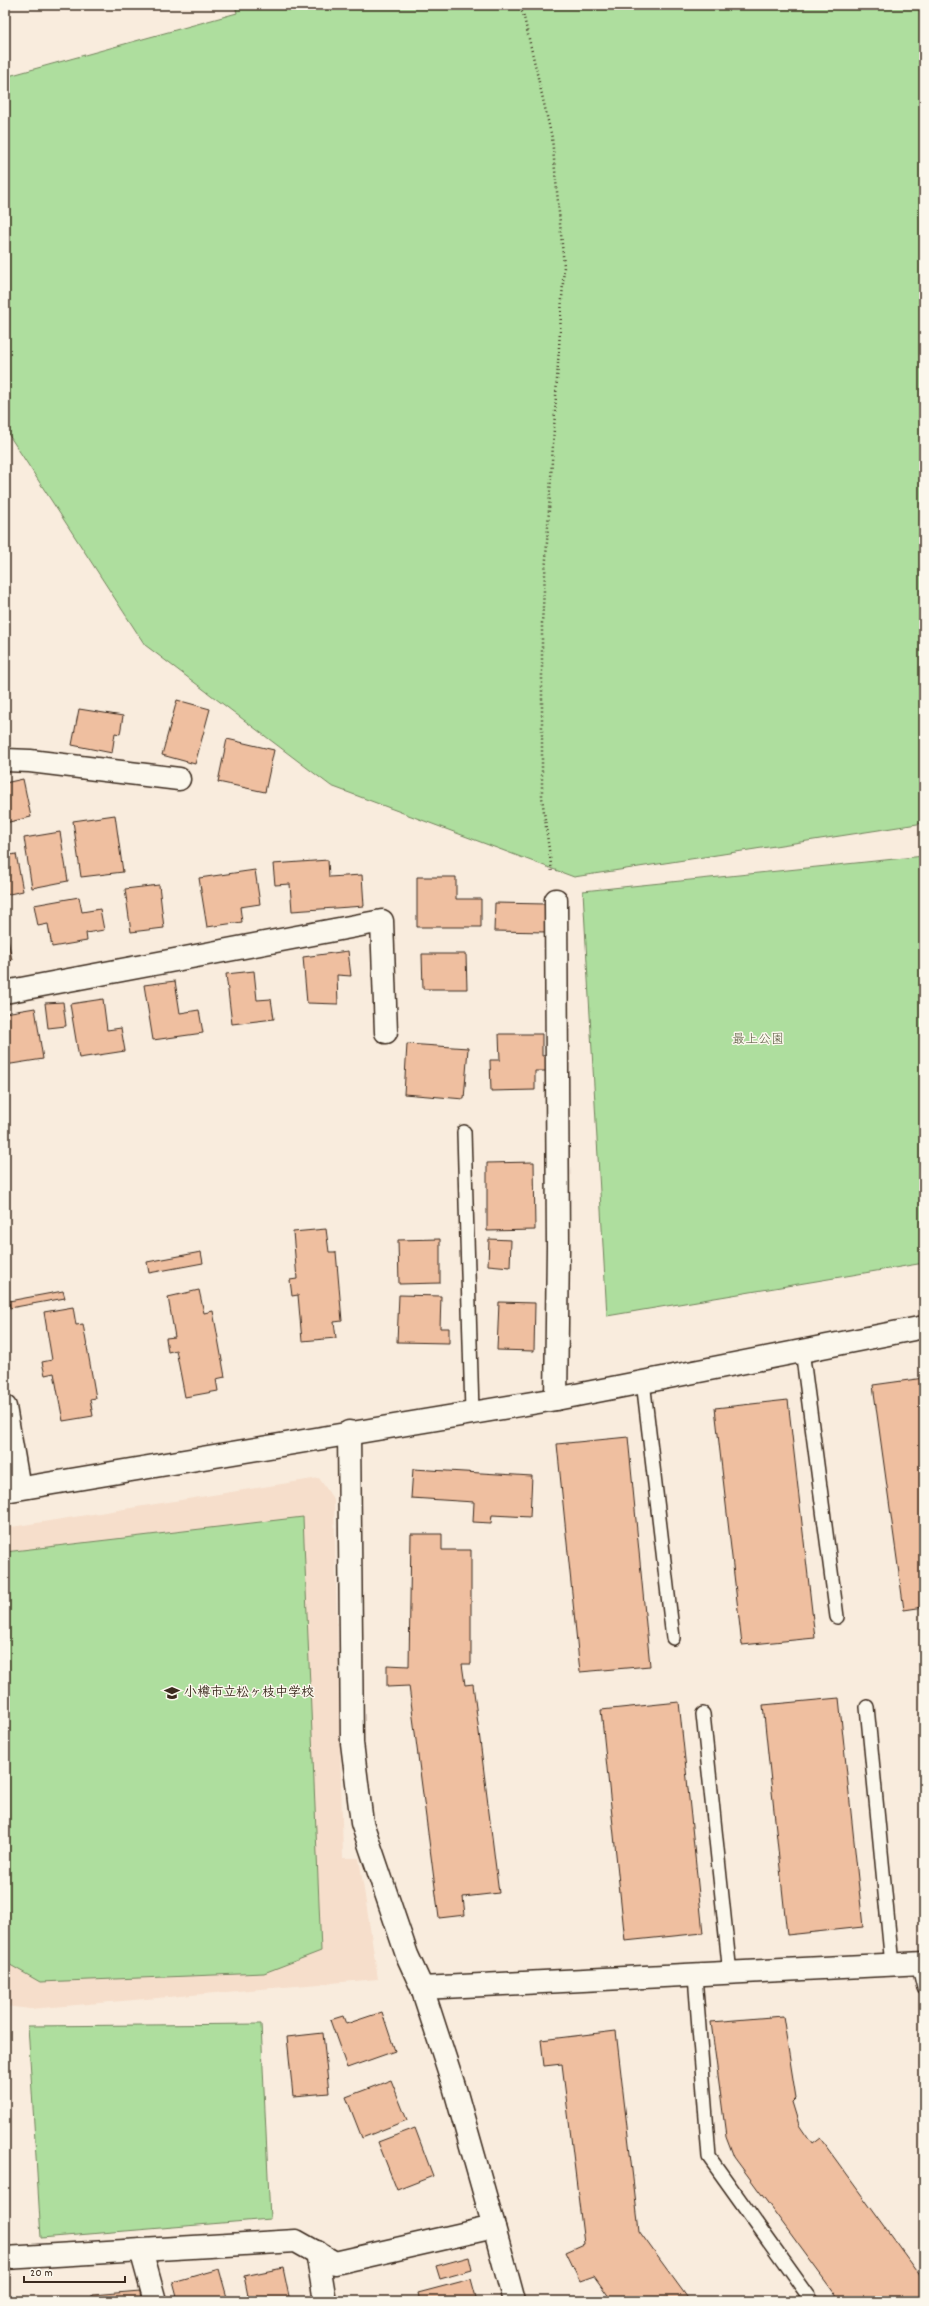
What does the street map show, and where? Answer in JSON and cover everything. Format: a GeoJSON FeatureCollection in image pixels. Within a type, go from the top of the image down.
{"type":"FeatureCollection","features":[{"type":"Feature","properties":{"kind":"street"},"geometry":{"type":"LineString","coordinates":[[5,760],[30,761],[179,779]]}},
{"type":"Feature","properties":{"kind":"street"},"geometry":{"type":"LineString","coordinates":[[556,900],[558,1247],[556,1399]]}},
{"type":"Feature","properties":{"kind":"street"},"geometry":{"type":"LineString","coordinates":[[5,992],[382,921],[386,1032]]}},
{"type":"Feature","properties":{"kind":"street"},"geometry":{"type":"LineString","coordinates":[[5,1407],[12,1489],[349,1432],[556,1399],[924,1327]]}},
{"type":"Feature","properties":{"kind":"street"},"geometry":{"type":"LineString","coordinates":[[349,1432],[352,1743],[362,1823],[407,1954],[422,1988],[454,2086],[514,2301]]}},
{"type":"Feature","properties":{"kind":"street"},"geometry":{"type":"LineString","coordinates":[[422,1988],[695,1976],[921,1963]]}},
{"type":"Feature","properties":{"kind":"street"},"geometry":{"type":"LineString","coordinates":[[5,2258],[296,2241],[335,2263],[494,2228]]}},
{"type":"Feature","properties":{"kind":"street"},"geometry":{"type":"LineString","coordinates":[[142,2250],[155,2301]]}},
{"type":"Feature","properties":{"kind":"street"},"geometry":{"type":"LineString","coordinates":[[317,2252],[325,2301]]}},
{"type":"Feature","properties":{"kind":"lane"},"geometry":{"type":"LineString","coordinates":[[464,1132],[472,1412]]}},
{"type":"Feature","properties":{"kind":"lane"},"geometry":{"type":"LineString","coordinates":[[802,1350],[837,1617]]}},
{"type":"Feature","properties":{"kind":"lane"},"geometry":{"type":"LineString","coordinates":[[643,1381],[673,1638]]}},
{"type":"Feature","properties":{"kind":"lane"},"geometry":{"type":"LineString","coordinates":[[867,1707],[892,1965]]}},
{"type":"Feature","properties":{"kind":"lane"},"geometry":{"type":"LineString","coordinates":[[703,1714],[730,1974]]}},
{"type":"Feature","properties":{"kind":"lane"},"geometry":{"type":"LineString","coordinates":[[921,1963],[924,1988]]}},
{"type":"Feature","properties":{"kind":"lane"},"geometry":{"type":"LineString","coordinates":[[695,1976],[709,2157],[812,2301]]}},
{"type":"Feature","properties":{"kind":"path"},"geometry":{"type":"LineString","coordinates":[[517,5],[523,14],[552,138],[564,266],[542,624],[542,797],[556,900]]}},
{"type":"Feature","properties":{"kind":"shaded area","name":"小樽市立松ヶ枝中学校"},"geometry":{"type":"Polygon","coordinates":[[[319,1478],[334,1500],[343,1858],[359,1858],[378,1979],[30,2009],[5,2006],[5,1528],[319,1478]]]}},
{"type":"Feature","properties":{"kind":"green space"},"geometry":{"type":"Polygon","coordinates":[[[235,5],[924,5],[924,823],[574,877],[331,786],[145,645],[5,429],[5,77],[237,13],[235,5]]]}},
{"type":"Feature","properties":{"kind":"green space","name":"最上公園"},"geometry":{"type":"Polygon","coordinates":[[[924,856],[924,1263],[607,1316],[583,891],[924,856]]]}},
{"type":"Feature","properties":{"kind":"green space","name":"小樽市立松ヶ枝中学校"},"geometry":{"type":"Polygon","coordinates":[[[303,1517],[321,1951],[264,1973],[40,1982],[5,1962],[5,1552],[303,1517]]]}},
{"type":"Feature","properties":{"kind":"green space"},"geometry":{"type":"Polygon","coordinates":[[[261,2024],[270,2219],[41,2238],[28,2026],[261,2024]]]}},
{"type":"Feature","properties":{"kind":"building"},"geometry":{"type":"Polygon","coordinates":[[[177,700],[210,709],[195,764],[162,755],[177,700]]]}},
{"type":"Feature","properties":{"kind":"building"},"geometry":{"type":"Polygon","coordinates":[[[79,709],[123,716],[120,734],[115,733],[112,753],[72,745],[79,709]]]}},
{"type":"Feature","properties":{"kind":"building"},"geometry":{"type":"Polygon","coordinates":[[[227,739],[274,750],[265,792],[218,782],[227,739]]]}},
{"type":"Feature","properties":{"kind":"building"},"geometry":{"type":"Polygon","coordinates":[[[23,779],[31,817],[5,823],[5,783],[23,779]]]}},
{"type":"Feature","properties":{"kind":"building"},"geometry":{"type":"Polygon","coordinates":[[[115,815],[123,872],[81,877],[73,821],[115,815]]]}},
{"type":"Feature","properties":{"kind":"building"},"geometry":{"type":"Polygon","coordinates":[[[60,832],[68,881],[32,888],[24,838],[60,832]]]}},
{"type":"Feature","properties":{"kind":"building"},"geometry":{"type":"Polygon","coordinates":[[[16,854],[23,891],[5,895],[5,856],[16,854]]]}},
{"type":"Feature","properties":{"kind":"building"},"geometry":{"type":"Polygon","coordinates":[[[328,860],[329,877],[362,875],[364,906],[292,911],[290,884],[275,885],[273,864],[328,860]]]}},
{"type":"Feature","properties":{"kind":"building"},"geometry":{"type":"Polygon","coordinates":[[[255,870],[260,904],[240,907],[242,922],[207,927],[199,878],[255,870]]]}},
{"type":"Feature","properties":{"kind":"building"},"geometry":{"type":"Polygon","coordinates":[[[417,877],[456,877],[456,899],[481,899],[481,927],[417,927],[417,877]]]}},
{"type":"Feature","properties":{"kind":"building"},"geometry":{"type":"Polygon","coordinates":[[[159,885],[164,928],[131,932],[125,889],[159,885]]]}},
{"type":"Feature","properties":{"kind":"building"},"geometry":{"type":"Polygon","coordinates":[[[79,897],[82,912],[100,909],[104,930],[86,933],[87,941],[52,947],[48,924],[38,926],[34,905],[79,897]]]}},
{"type":"Feature","properties":{"kind":"building"},"geometry":{"type":"Polygon","coordinates":[[[495,903],[546,904],[546,932],[494,931],[495,903]]]}},
{"type":"Feature","properties":{"kind":"building"},"geometry":{"type":"Polygon","coordinates":[[[5,924],[12,960],[5,962],[5,924]]]}},
{"type":"Feature","properties":{"kind":"building"},"geometry":{"type":"Polygon","coordinates":[[[348,951],[351,976],[337,975],[338,1004],[307,1003],[303,957],[348,951]]]}},
{"type":"Feature","properties":{"kind":"building"},"geometry":{"type":"Polygon","coordinates":[[[422,954],[466,954],[467,989],[423,989],[422,954]]]}},
{"type":"Feature","properties":{"kind":"building"},"geometry":{"type":"Polygon","coordinates":[[[254,971],[257,1000],[271,999],[274,1019],[232,1024],[226,974],[254,971]]]}},
{"type":"Feature","properties":{"kind":"building"},"geometry":{"type":"Polygon","coordinates":[[[175,981],[180,1013],[199,1010],[203,1033],[153,1040],[144,985],[175,981]]]}},
{"type":"Feature","properties":{"kind":"building"},"geometry":{"type":"Polygon","coordinates":[[[103,999],[107,1030],[121,1028],[125,1051],[79,1058],[70,1004],[103,999]]]}},
{"type":"Feature","properties":{"kind":"building"},"geometry":{"type":"Polygon","coordinates":[[[63,1002],[66,1026],[48,1028],[45,1003],[63,1002]]]}},
{"type":"Feature","properties":{"kind":"building"},"geometry":{"type":"Polygon","coordinates":[[[35,1008],[43,1059],[5,1065],[5,1013],[35,1008]]]}},
{"type":"Feature","properties":{"kind":"building"},"geometry":{"type":"Polygon","coordinates":[[[499,1034],[542,1034],[542,1056],[550,1055],[550,1071],[535,1071],[535,1090],[491,1091],[490,1060],[500,1060],[499,1034]]]}},
{"type":"Feature","properties":{"kind":"building"},"geometry":{"type":"Polygon","coordinates":[[[407,1044],[468,1048],[464,1099],[404,1094],[407,1044]]]}},
{"type":"Feature","properties":{"kind":"building"},"geometry":{"type":"Polygon","coordinates":[[[534,1162],[535,1230],[487,1231],[487,1163],[534,1162]]]}},
{"type":"Feature","properties":{"kind":"building"},"geometry":{"type":"Polygon","coordinates":[[[326,1229],[329,1252],[336,1252],[342,1321],[334,1322],[336,1338],[302,1341],[298,1295],[292,1296],[290,1280],[297,1279],[293,1232],[326,1229]]]}},
{"type":"Feature","properties":{"kind":"building"},"geometry":{"type":"Polygon","coordinates":[[[440,1239],[440,1283],[399,1284],[398,1240],[440,1239]]]}},
{"type":"Feature","properties":{"kind":"building"},"geometry":{"type":"Polygon","coordinates":[[[489,1239],[511,1240],[510,1267],[488,1265],[489,1239]]]}},
{"type":"Feature","properties":{"kind":"building"},"geometry":{"type":"Polygon","coordinates":[[[201,1252],[203,1263],[149,1273],[147,1262],[201,1252]]]}},
{"type":"Feature","properties":{"kind":"building"},"geometry":{"type":"Polygon","coordinates":[[[199,1290],[204,1313],[213,1311],[225,1377],[216,1379],[218,1391],[185,1397],[176,1350],[168,1352],[166,1338],[175,1337],[168,1297],[199,1290]]]}},
{"type":"Feature","properties":{"kind":"building"},"geometry":{"type":"Polygon","coordinates":[[[63,1291],[65,1298],[10,1308],[9,1301],[63,1291]]]}},
{"type":"Feature","properties":{"kind":"building"},"geometry":{"type":"Polygon","coordinates":[[[399,1295],[441,1296],[440,1328],[449,1328],[449,1343],[397,1342],[399,1295]]]}},
{"type":"Feature","properties":{"kind":"building"},"geometry":{"type":"Polygon","coordinates":[[[499,1302],[535,1303],[534,1351],[497,1350],[499,1302]]]}},
{"type":"Feature","properties":{"kind":"building"},"geometry":{"type":"Polygon","coordinates":[[[73,1307],[76,1325],[83,1324],[96,1398],[90,1399],[93,1416],[63,1421],[54,1373],[45,1375],[42,1362],[52,1360],[44,1312],[73,1307]]]}},
{"type":"Feature","properties":{"kind":"building"},"geometry":{"type":"Polygon","coordinates":[[[924,1378],[924,1607],[904,1610],[873,1385],[924,1378]]]}},
{"type":"Feature","properties":{"kind":"building"},"geometry":{"type":"Polygon","coordinates":[[[788,1400],[815,1638],[742,1645],[715,1408],[788,1400]]]}},
{"type":"Feature","properties":{"kind":"building"},"geometry":{"type":"Polygon","coordinates":[[[628,1437],[650,1666],[580,1672],[557,1444],[628,1437]]]}},
{"type":"Feature","properties":{"kind":"building"},"geometry":{"type":"Polygon","coordinates":[[[413,1469],[532,1476],[530,1517],[492,1515],[491,1523],[473,1522],[474,1502],[411,1498],[413,1469]]]}},
{"type":"Feature","properties":{"kind":"building"},"geometry":{"type":"Polygon","coordinates":[[[411,1534],[442,1534],[442,1550],[471,1550],[471,1664],[462,1664],[465,1685],[473,1684],[499,1893],[463,1897],[465,1915],[439,1918],[409,1686],[387,1687],[387,1665],[409,1666],[411,1534]]]}},
{"type":"Feature","properties":{"kind":"building"},"geometry":{"type":"Polygon","coordinates":[[[839,1698],[863,1927],[787,1935],[763,1705],[839,1698]]]}},
{"type":"Feature","properties":{"kind":"building"},"geometry":{"type":"Polygon","coordinates":[[[679,1702],[703,1933],[625,1941],[601,1710],[679,1702]]]}},
{"type":"Feature","properties":{"kind":"building"},"geometry":{"type":"Polygon","coordinates":[[[382,2012],[395,2051],[347,2068],[330,2020],[343,2016],[346,2024],[382,2012]]]}},
{"type":"Feature","properties":{"kind":"building"},"geometry":{"type":"Polygon","coordinates":[[[783,2016],[796,2098],[792,2102],[799,2125],[812,2144],[820,2138],[924,2281],[924,2301],[840,2301],[734,2157],[726,2136],[711,2022],[783,2016]]]}},
{"type":"Feature","properties":{"kind":"building"},"geometry":{"type":"Polygon","coordinates":[[[616,2031],[639,2231],[690,2301],[612,2301],[594,2276],[580,2281],[566,2252],[584,2244],[562,2064],[544,2066],[541,2040],[616,2031]]]}},
{"type":"Feature","properties":{"kind":"building"},"geometry":{"type":"Polygon","coordinates":[[[323,2033],[329,2093],[293,2096],[287,2037],[323,2033]]]}},
{"type":"Feature","properties":{"kind":"building"},"geometry":{"type":"Polygon","coordinates":[[[391,2080],[407,2120],[362,2138],[346,2097],[391,2080]]]}},
{"type":"Feature","properties":{"kind":"building"},"geometry":{"type":"Polygon","coordinates":[[[415,2128],[433,2176],[397,2190],[378,2142],[415,2128]]]}},
{"type":"Feature","properties":{"kind":"building"},"geometry":{"type":"Polygon","coordinates":[[[469,2257],[472,2270],[440,2279],[436,2266],[469,2257]]]}},
{"type":"Feature","properties":{"kind":"building"},"geometry":{"type":"Polygon","coordinates":[[[283,2268],[290,2301],[249,2301],[244,2276],[283,2268]]]}},
{"type":"Feature","properties":{"kind":"building"},"geometry":{"type":"Polygon","coordinates":[[[219,2269],[228,2301],[178,2301],[173,2282],[219,2269]]]}},
{"type":"Feature","properties":{"kind":"building"},"geometry":{"type":"Polygon","coordinates":[[[471,2279],[477,2301],[420,2301],[418,2293],[471,2279]]]}},
{"type":"Feature","properties":{"kind":"building"},"geometry":{"type":"Polygon","coordinates":[[[140,2291],[141,2301],[92,2301],[92,2295],[140,2291]]]}},
{"type":"Feature","properties":{"kind":"place","name":"小樽市立松ヶ枝中学校"},"geometry":{"type":"Point","coordinates":[172,1693]}}]}
